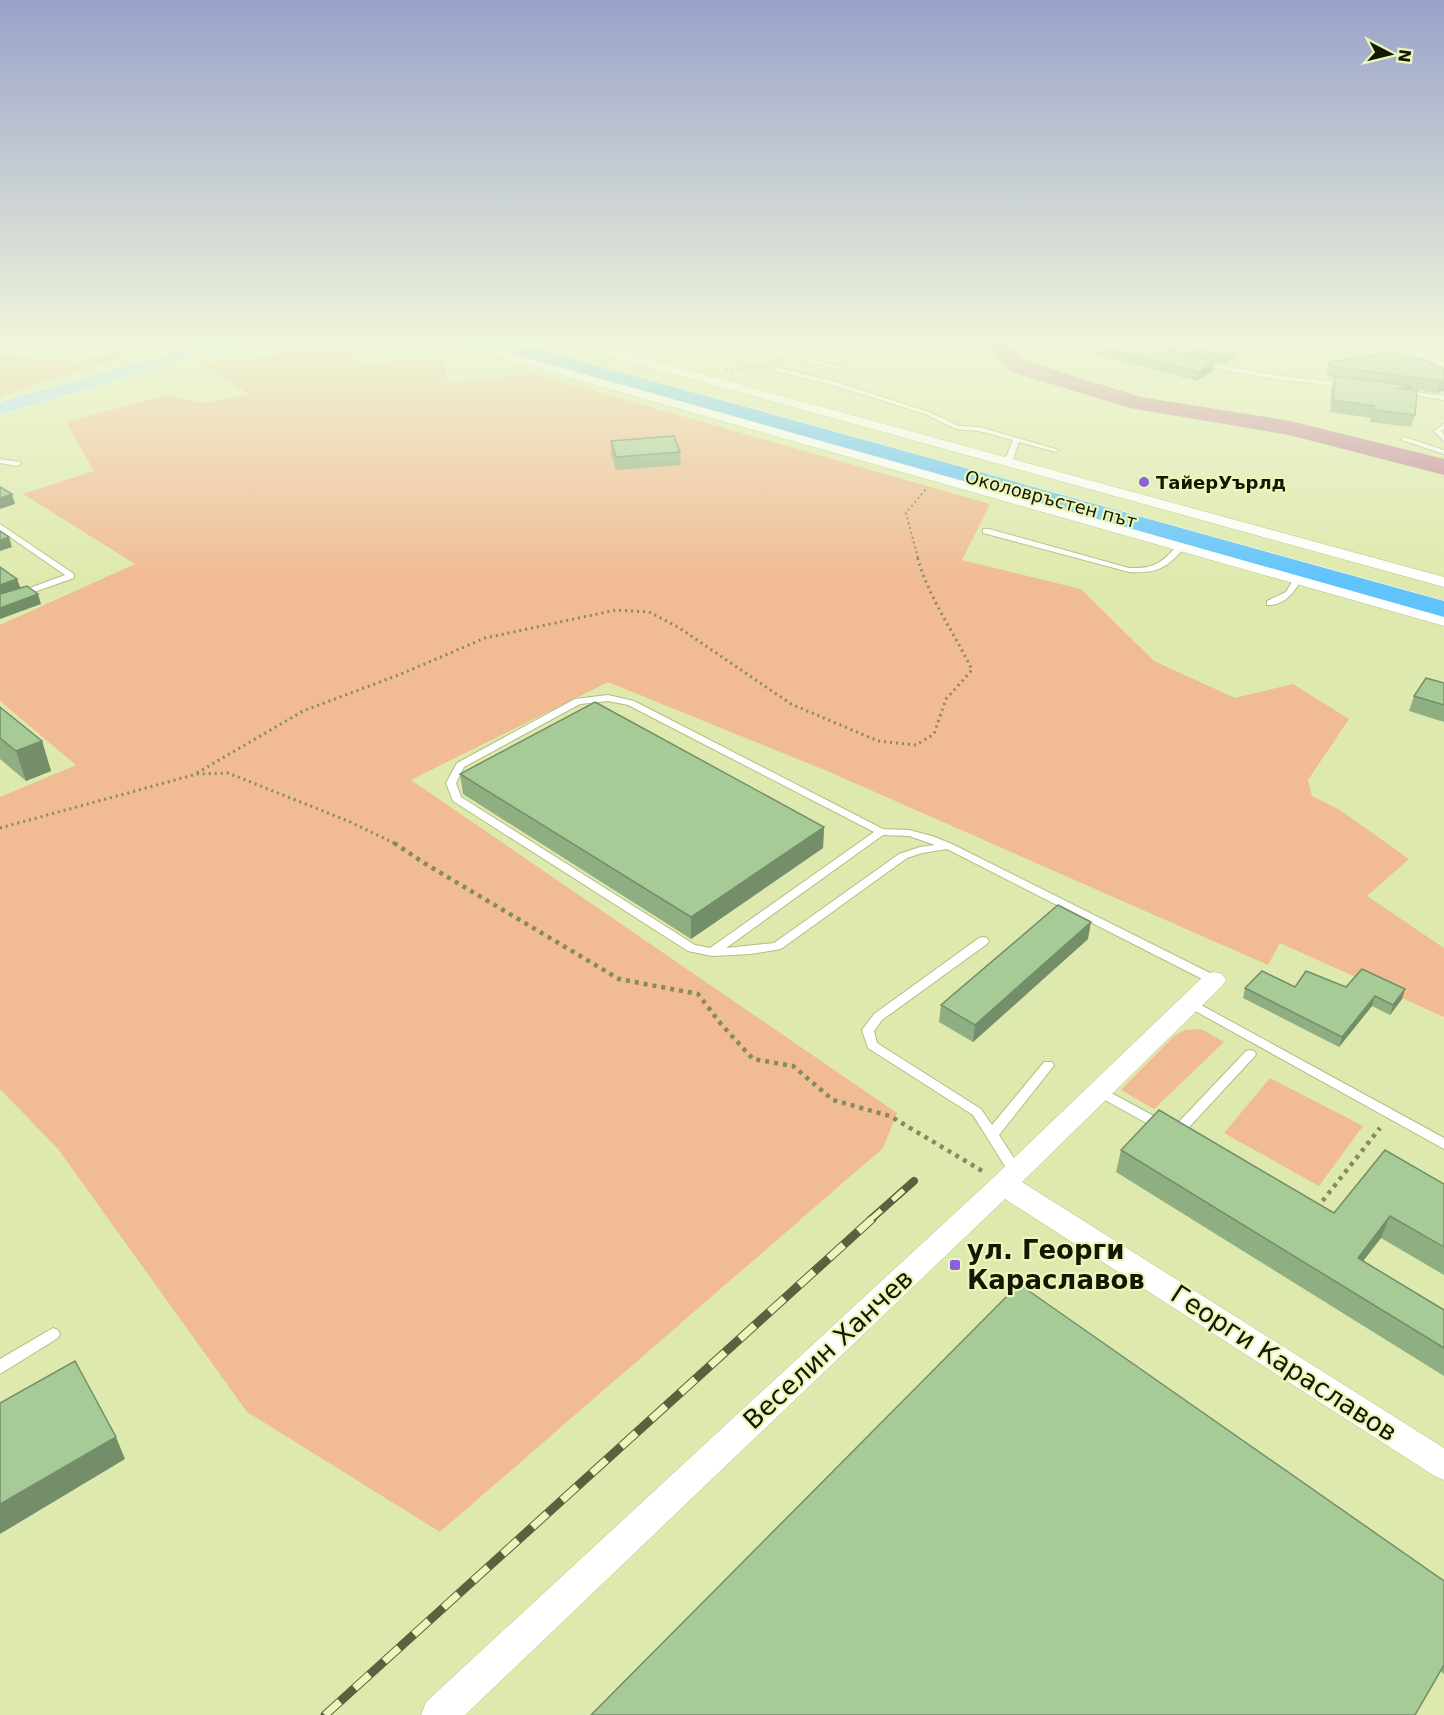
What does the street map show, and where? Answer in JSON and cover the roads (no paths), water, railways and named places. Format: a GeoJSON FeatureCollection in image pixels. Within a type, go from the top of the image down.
{"type":"FeatureCollection","features":[{"type":"Feature","properties":{"kind":"highway","name":"Околовръстен път"},"geometry":{"type":"LineString","coordinates":[[763,420],[1044,496],[1444,609]]}},
{"type":"Feature","properties":{"kind":"highway","name":"Околовръстен път"},"geometry":{"type":"LineString","coordinates":[[826,420],[1006,468],[1139,510],[1444,594]]}},
{"type":"Feature","properties":{"kind":"highway"},"geometry":{"type":"LineString","coordinates":[[903,434],[1006,468]]}},
{"type":"Feature","properties":{"kind":"highway"},"geometry":{"type":"LineString","coordinates":[[849,452],[1044,496]]}},
{"type":"Feature","properties":{"kind":"street"},"geometry":{"type":"LineString","coordinates":[[741,420],[1444,621]]}},
{"type":"Feature","properties":{"kind":"street"},"geometry":{"type":"LineString","coordinates":[[853,420],[903,434]]}},
{"type":"Feature","properties":{"kind":"street"},"geometry":{"type":"LineString","coordinates":[[1006,468],[1444,582]]}},
{"type":"Feature","properties":{"kind":"street","name":"Веселин Ханчев"},"geometry":{"type":"LineString","coordinates":[[453,1710],[1214,981]]}},
{"type":"Feature","properties":{"kind":"street","name":"Георги Караславов"},"geometry":{"type":"LineString","coordinates":[[1009,1178],[1444,1465]]}},
{"type":"Feature","properties":{"kind":"lane"},"geometry":{"type":"LineString","coordinates":[[943,420],[958,428],[979,429],[1056,450]]}},
{"type":"Feature","properties":{"kind":"lane"},"geometry":{"type":"LineString","coordinates":[[1444,426],[1437,431],[1444,439]]}},
{"type":"Feature","properties":{"kind":"lane"},"geometry":{"type":"LineString","coordinates":[[1404,439],[1444,452]]}},
{"type":"Feature","properties":{"kind":"lane"},"geometry":{"type":"LineString","coordinates":[[1006,468],[1017,440]]}},
{"type":"Feature","properties":{"kind":"lane"},"geometry":{"type":"LineString","coordinates":[[0,461],[17,464]]}},
{"type":"Feature","properties":{"kind":"lane"},"geometry":{"type":"LineString","coordinates":[[0,526],[71,576],[0,602]]}},
{"type":"Feature","properties":{"kind":"lane"},"geometry":{"type":"LineString","coordinates":[[986,531],[1130,570],[1148,572],[1159,569],[1181,546]]}},
{"type":"Feature","properties":{"kind":"lane"},"geometry":{"type":"LineString","coordinates":[[1270,603],[1289,594],[1297,580]]}},
{"type":"Feature","properties":{"kind":"lane"},"geometry":{"type":"LineString","coordinates":[[948,846],[920,850],[903,856],[777,946],[751,950],[712,951],[692,948],[457,799],[451,783],[460,765],[578,701],[608,698],[631,703],[881,832],[909,833],[948,846],[1214,981]]}},
{"type":"Feature","properties":{"kind":"lane"},"geometry":{"type":"LineString","coordinates":[[712,951],[881,832]]}},
{"type":"Feature","properties":{"kind":"lane"},"geometry":{"type":"LineString","coordinates":[[983,941],[878,1017],[868,1030],[872,1045],[977,1112],[992,1135],[1009,1178]]}},
{"type":"Feature","properties":{"kind":"lane"},"geometry":{"type":"LineString","coordinates":[[1192,1004],[1444,1144]]}},
{"type":"Feature","properties":{"kind":"lane"},"geometry":{"type":"LineString","coordinates":[[1100,1092],[1175,1134],[1250,1054]]}},
{"type":"Feature","properties":{"kind":"lane"},"geometry":{"type":"LineString","coordinates":[[992,1135],[1048,1065]]}},
{"type":"Feature","properties":{"kind":"lane"},"geometry":{"type":"LineString","coordinates":[[0,1367],[53,1334]]}},
{"type":"Feature","properties":{"kind":"waterway"},"geometry":{"type":"LineString","coordinates":[[1242,420],[1290,428],[1444,467]]}},
{"type":"Feature","properties":{"kind":"railway"},"geometry":{"type":"LineString","coordinates":[[870,1220],[914,1181]]}},
{"type":"Feature","properties":{"kind":"railway"},"geometry":{"type":"LineString","coordinates":[[325,1715],[872,1219]]}},
{"type":"Feature","properties":{"kind":"place","name":"ТайерУърлд"},"geometry":{"type":"Point","coordinates":[1144,482]}},
{"type":"Feature","properties":{"kind":"place","name":"ул. Георги Караславов"},"geometry":{"type":"Point","coordinates":[955,1265]}}]}
